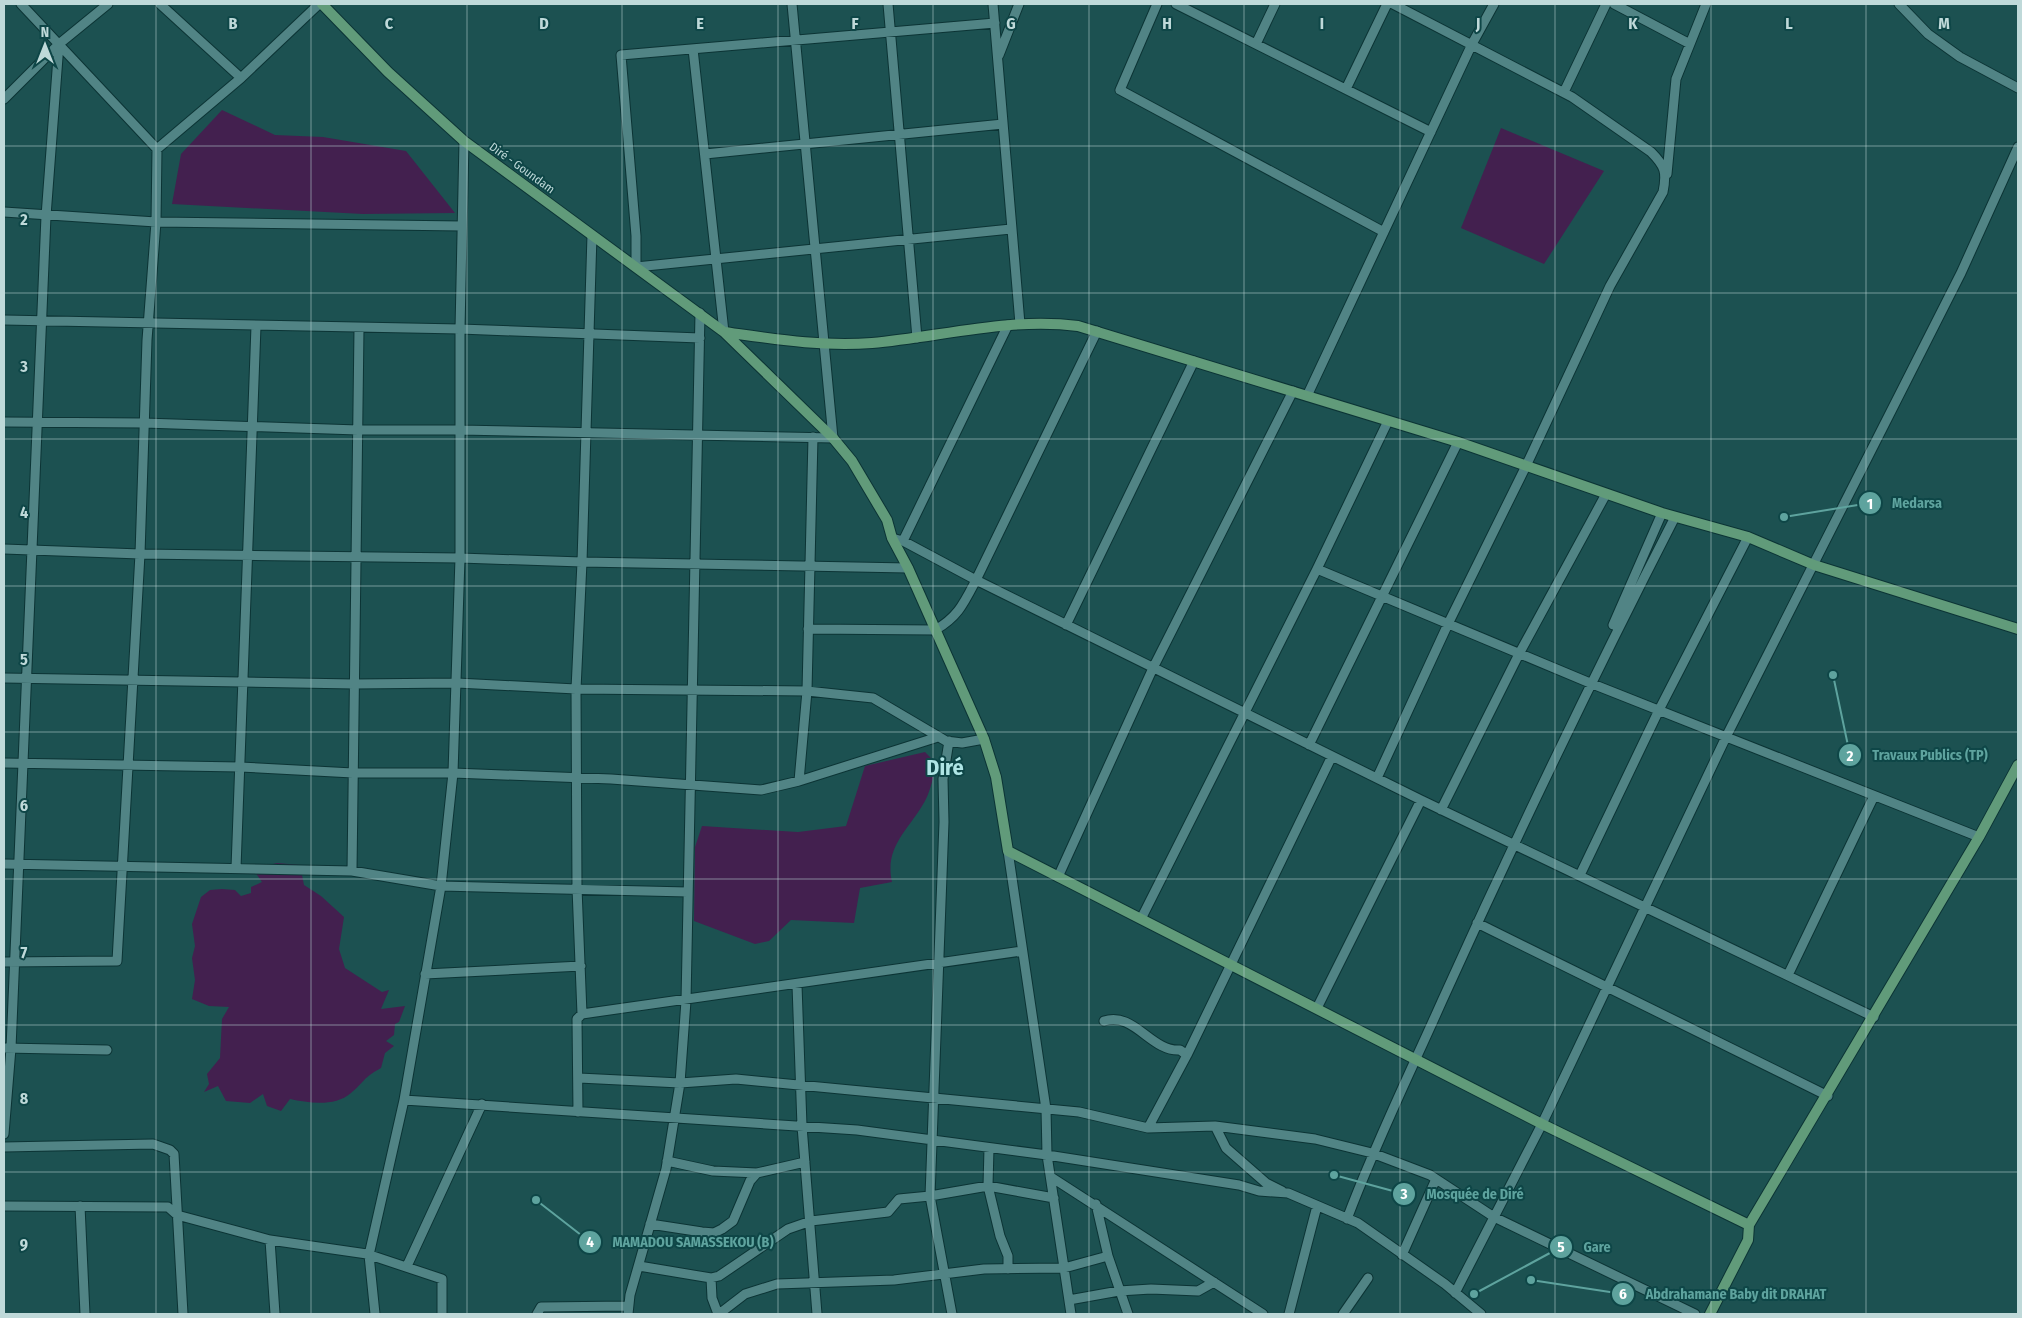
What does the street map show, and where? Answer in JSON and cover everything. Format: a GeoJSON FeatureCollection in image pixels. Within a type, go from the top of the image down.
{"type":"FeatureCollection","features":[{"type":"Feature","properties":{"kind":"main road","name":"Diré - Goundam"},"geometry":{"type":"LineString","coordinates":[[320,4],[388,72],[464,141],[724,332],[833,438],[852,460],[871,489],[887,520],[892,538],[908,568],[984,739],[996,777],[1008,851]]}},
{"type":"Feature","properties":{"kind":"main road"},"geometry":{"type":"LineString","coordinates":[[724,332],[824,345],[871,343],[1020,324],[1061,324],[1097,331],[1458,442],[1662,513],[1748,537],[1814,565],[2018,629]]}},
{"type":"Feature","properties":{"kind":"main road"},"geometry":{"type":"LineString","coordinates":[[1710,1314],[1748,1240],[1749,1226],[1828,1096],[1979,837],[2018,765]]}},
{"type":"Feature","properties":{"kind":"main road"},"geometry":{"type":"LineString","coordinates":[[1008,851],[1542,1124],[1749,1226]]}},
{"type":"Feature","properties":{"kind":"street"},"geometry":{"type":"LineString","coordinates":[[4,962],[117,961],[140,554],[148,323],[156,222],[157,149],[21,4]]}},
{"type":"Feature","properties":{"kind":"street"},"geometry":{"type":"LineString","coordinates":[[4,99],[59,44],[108,4]]}},
{"type":"Feature","properties":{"kind":"street"},"geometry":{"type":"LineString","coordinates":[[160,4],[242,78]]}},
{"type":"Feature","properties":{"kind":"street"},"geometry":{"type":"LineString","coordinates":[[157,149],[242,78],[320,4]]}},
{"type":"Feature","properties":{"kind":"street"},"geometry":{"type":"LineString","coordinates":[[4,422],[37,424],[144,423],[252,428],[460,430],[833,438],[792,4]]}},
{"type":"Feature","properties":{"kind":"street"},"geometry":{"type":"LineString","coordinates":[[888,4],[917,338]]}},
{"type":"Feature","properties":{"kind":"street"},"geometry":{"type":"LineString","coordinates":[[993,4],[1020,324]]}},
{"type":"Feature","properties":{"kind":"street"},"geometry":{"type":"LineString","coordinates":[[998,58],[1019,4]]}},
{"type":"Feature","properties":{"kind":"street"},"geometry":{"type":"LineString","coordinates":[[1157,4],[1120,90],[1384,232]]}},
{"type":"Feature","properties":{"kind":"street"},"geometry":{"type":"LineString","coordinates":[[1176,4],[1431,132]]}},
{"type":"Feature","properties":{"kind":"street"},"geometry":{"type":"LineString","coordinates":[[1256,44],[1275,4]]}},
{"type":"Feature","properties":{"kind":"street"},"geometry":{"type":"LineString","coordinates":[[1346,89],[1387,4]]}},
{"type":"Feature","properties":{"kind":"street"},"geometry":{"type":"LineString","coordinates":[[1393,4],[1564,92],[1651,152],[1661,162],[1666,176]]}},
{"type":"Feature","properties":{"kind":"street"},"geometry":{"type":"LineString","coordinates":[[1307,396],[1472,44],[1494,4]]}},
{"type":"Feature","properties":{"kind":"street"},"geometry":{"type":"LineString","coordinates":[[1564,92],[1606,4]]}},
{"type":"Feature","properties":{"kind":"street"},"geometry":{"type":"LineString","coordinates":[[1614,4],[1690,44]]}},
{"type":"Feature","properties":{"kind":"street"},"geometry":{"type":"LineString","coordinates":[[1377,778],[1448,624],[1526,466],[1610,286],[1663,192],[1674,90],[1706,4]]}},
{"type":"Feature","properties":{"kind":"street"},"geometry":{"type":"LineString","coordinates":[[1899,4],[1928,34],[1960,57],[2018,88]]}},
{"type":"Feature","properties":{"kind":"street"},"geometry":{"type":"LineString","coordinates":[[995,24],[621,55],[636,236],[636,267],[1011,229]]}},
{"type":"Feature","properties":{"kind":"street"},"geometry":{"type":"LineString","coordinates":[[4,1134],[7,1048],[15,962],[46,216],[59,44]]}},
{"type":"Feature","properties":{"kind":"street"},"geometry":{"type":"LineString","coordinates":[[693,49],[724,332]]}},
{"type":"Feature","properties":{"kind":"street"},"geometry":{"type":"LineString","coordinates":[[705,154],[1003,124]]}},
{"type":"Feature","properties":{"kind":"street"},"geometry":{"type":"LineString","coordinates":[[375,1314],[369,1255],[404,1100],[441,886],[453,773],[460,558],[460,329],[464,141]]}},
{"type":"Feature","properties":{"kind":"street"},"geometry":{"type":"LineString","coordinates":[[1454,1292],[1542,1124],[1726,737],[1961,273],[2018,147]]}},
{"type":"Feature","properties":{"kind":"street"},"geometry":{"type":"LineString","coordinates":[[4,212],[156,222],[462,226]]}},
{"type":"Feature","properties":{"kind":"street"},"geometry":{"type":"LineString","coordinates":[[582,1014],[577,888],[576,689],[582,562],[592,235]]}},
{"type":"Feature","properties":{"kind":"street"},"geometry":{"type":"LineString","coordinates":[[536,1314],[541,1308],[628,1310],[667,1161],[675,1117],[680,1083],[686,1001],[700,313]]}},
{"type":"Feature","properties":{"kind":"street"},"geometry":{"type":"LineString","coordinates":[[4,320],[359,329],[460,329],[700,338]]}},
{"type":"Feature","properties":{"kind":"street"},"geometry":{"type":"LineString","coordinates":[[903,542],[1008,325]]}},
{"type":"Feature","properties":{"kind":"street"},"geometry":{"type":"LineString","coordinates":[[236,868],[256,326]]}},
{"type":"Feature","properties":{"kind":"street"},"geometry":{"type":"LineString","coordinates":[[352,872],[359,329]]}},
{"type":"Feature","properties":{"kind":"street"},"geometry":{"type":"LineString","coordinates":[[808,629],[935,630],[951,621],[960,610],[976,580],[1097,331]]}},
{"type":"Feature","properties":{"kind":"street"},"geometry":{"type":"LineString","coordinates":[[1066,624],[1194,361]]}},
{"type":"Feature","properties":{"kind":"street"},"geometry":{"type":"LineString","coordinates":[[1058,878],[1153,668],[1293,391]]}},
{"type":"Feature","properties":{"kind":"street"},"geometry":{"type":"LineString","coordinates":[[1141,919],[1317,569],[1388,421]]}},
{"type":"Feature","properties":{"kind":"street"},"geometry":{"type":"LineString","coordinates":[[799,781],[807,691],[808,566],[813,437]]}},
{"type":"Feature","properties":{"kind":"street"},"geometry":{"type":"LineString","coordinates":[[1309,745],[1458,442]]}},
{"type":"Feature","properties":{"kind":"street"},"geometry":{"type":"LineString","coordinates":[[1441,810],[1520,654],[1606,494]]}},
{"type":"Feature","properties":{"kind":"street"},"geometry":{"type":"LineString","coordinates":[[1610,634],[1662,513]]}},
{"type":"Feature","properties":{"kind":"street"},"geometry":{"type":"LineString","coordinates":[[1347,1219],[1372,1153],[1513,843],[1590,683],[1675,517]]}},
{"type":"Feature","properties":{"kind":"street"},"geometry":{"type":"LineString","coordinates":[[1580,875],[1659,710],[1748,537]]}},
{"type":"Feature","properties":{"kind":"street"},"geometry":{"type":"LineString","coordinates":[[892,538],[1441,810],[1874,1017]]}},
{"type":"Feature","properties":{"kind":"street"},"geometry":{"type":"LineString","coordinates":[[4,549],[140,554],[460,558],[908,568]]}},
{"type":"Feature","properties":{"kind":"street"},"geometry":{"type":"LineString","coordinates":[[1317,569],[1590,683],[1979,837]]}},
{"type":"Feature","properties":{"kind":"street"},"geometry":{"type":"LineString","coordinates":[[4,678],[354,684],[457,683],[576,689],[807,691],[873,698],[938,737],[950,741],[962,743],[984,739]]}},
{"type":"Feature","properties":{"kind":"street"},"geometry":{"type":"LineString","coordinates":[[4,763],[240,767],[353,773],[453,773],[761,790],[799,781],[938,737]]}},
{"type":"Feature","properties":{"kind":"street"},"geometry":{"type":"LineString","coordinates":[[950,741],[943,779],[944,822],[937,964],[930,1196],[943,1274],[952,1314]]}},
{"type":"Feature","properties":{"kind":"street"},"geometry":{"type":"LineString","coordinates":[[1148,1128],[1187,1055],[1230,963],[1248,932],[1332,756]]}},
{"type":"Feature","properties":{"kind":"street"},"geometry":{"type":"LineString","coordinates":[[1788,975],[1874,796]]}},
{"type":"Feature","properties":{"kind":"street"},"geometry":{"type":"LineString","coordinates":[[1317,1008],[1421,800]]}},
{"type":"Feature","properties":{"kind":"street"},"geometry":{"type":"LineString","coordinates":[[1008,851],[1046,1109],[1047,1155],[1070,1314]]}},
{"type":"Feature","properties":{"kind":"street"},"geometry":{"type":"LineString","coordinates":[[4,864],[122,865],[352,872],[441,886],[688,892]]}},
{"type":"Feature","properties":{"kind":"street"},"geometry":{"type":"LineString","coordinates":[[1477,923],[1828,1096]]}},
{"type":"Feature","properties":{"kind":"street"},"geometry":{"type":"LineString","coordinates":[[578,1112],[577,1019],[582,1014],[686,1001],[1022,951]]}},
{"type":"Feature","properties":{"kind":"street"},"geometry":{"type":"LineString","coordinates":[[425,974],[581,966]]}},
{"type":"Feature","properties":{"kind":"street"},"geometry":{"type":"LineString","coordinates":[[797,985],[802,1126],[817,1314]]}},
{"type":"Feature","properties":{"kind":"street"},"geometry":{"type":"LineString","coordinates":[[1104,1021],[1112,1018],[1126,1021],[1171,1051],[1180,1050],[1187,1055]]}},
{"type":"Feature","properties":{"kind":"street"},"geometry":{"type":"LineString","coordinates":[[7,1048],[107,1050]]}},
{"type":"Feature","properties":{"kind":"street"},"geometry":{"type":"LineString","coordinates":[[579,1078],[680,1083],[736,1079],[1079,1112],[1148,1128],[1216,1126],[1315,1139],[1372,1153],[1436,1179],[1494,1217],[1695,1314]]}},
{"type":"Feature","properties":{"kind":"street"},"geometry":{"type":"LineString","coordinates":[[404,1100],[856,1130],[1047,1155],[1239,1185],[1259,1191],[1288,1194]]}},
{"type":"Feature","properties":{"kind":"street"},"geometry":{"type":"LineString","coordinates":[[407,1266],[482,1104]]}},
{"type":"Feature","properties":{"kind":"street"},"geometry":{"type":"LineString","coordinates":[[1216,1126],[1226,1148],[1266,1183],[1358,1223],[1454,1292],[1481,1314]]}},
{"type":"Feature","properties":{"kind":"street"},"geometry":{"type":"LineString","coordinates":[[4,1147],[153,1144],[170,1150],[174,1154],[183,1314]]}},
{"type":"Feature","properties":{"kind":"street"},"geometry":{"type":"LineString","coordinates":[[990,1148],[988,1186],[1000,1236],[1008,1256],[1008,1269]]}},
{"type":"Feature","properties":{"kind":"street"},"geometry":{"type":"LineString","coordinates":[[667,1161],[713,1171],[758,1173],[805,1162]]}},
{"type":"Feature","properties":{"kind":"street"},"geometry":{"type":"LineString","coordinates":[[650,1224],[702,1232],[714,1232],[722,1229],[733,1221],[750,1181],[758,1173]]}},
{"type":"Feature","properties":{"kind":"street"},"geometry":{"type":"LineString","coordinates":[[1050,1177],[1096,1204],[1263,1314]]}},
{"type":"Feature","properties":{"kind":"street"},"geometry":{"type":"LineString","coordinates":[[1402,1254],[1436,1179]]}},
{"type":"Feature","properties":{"kind":"street"},"geometry":{"type":"LineString","coordinates":[[638,1266],[711,1278],[719,1276],[788,1228],[811,1221],[888,1212],[900,1199],[988,1186],[1054,1198]]}},
{"type":"Feature","properties":{"kind":"street"},"geometry":{"type":"LineString","coordinates":[[1096,1204],[1118,1292],[1128,1314]]}},
{"type":"Feature","properties":{"kind":"street"},"geometry":{"type":"LineString","coordinates":[[4,1206],[168,1207],[177,1215],[270,1240],[369,1255],[442,1279],[442,1314]]}},
{"type":"Feature","properties":{"kind":"street"},"geometry":{"type":"LineString","coordinates":[[80,1206],[86,1314]]}},
{"type":"Feature","properties":{"kind":"street"},"geometry":{"type":"LineString","coordinates":[[1289,1314],[1317,1206]]}},
{"type":"Feature","properties":{"kind":"street"},"geometry":{"type":"LineString","coordinates":[[270,1240],[275,1314]]}},
{"type":"Feature","properties":{"kind":"street"},"geometry":{"type":"LineString","coordinates":[[711,1278],[712,1298],[718,1314],[745,1294],[777,1284],[894,1280],[1008,1269],[1064,1268],[1108,1256]]}},
{"type":"Feature","properties":{"kind":"street"},"geometry":{"type":"LineString","coordinates":[[1343,1314],[1368,1278]]}},
{"type":"Feature","properties":{"kind":"street"},"geometry":{"type":"LineString","coordinates":[[1068,1300],[1151,1289],[1198,1291],[1214,1282]]}},
{"type":"Feature","properties":{"kind":"shaded area"},"geometry":{"type":"Polygon","coordinates":[[[222,110],[275,135],[323,137],[406,151],[455,213],[363,214],[172,204],[181,154],[222,110]]]}},
{"type":"Feature","properties":{"kind":"shaded area"},"geometry":{"type":"Polygon","coordinates":[[[1501,128],[1604,171],[1544,264],[1461,228],[1501,128]]]}},
{"type":"Feature","properties":{"kind":"shaded area"},"geometry":{"type":"Polygon","coordinates":[[[925,752],[937,764],[925,801],[895,848],[890,869],[892,882],[860,888],[854,923],[791,920],[769,941],[755,944],[694,921],[695,847],[702,826],[798,832],[846,826],[865,766],[925,752]]]}},
{"type":"Feature","properties":{"kind":"shaded area"},"geometry":{"type":"Polygon","coordinates":[[[277,863],[300,865],[304,885],[321,896],[344,917],[339,949],[345,968],[382,992],[389,990],[381,1009],[405,1006],[399,1022],[395,1024],[394,1035],[386,1041],[394,1046],[385,1053],[381,1068],[367,1077],[345,1097],[322,1103],[290,1099],[281,1111],[267,1106],[263,1094],[250,1103],[226,1101],[218,1086],[204,1092],[209,1084],[207,1074],[220,1058],[222,1019],[229,1007],[209,1006],[192,999],[195,980],[192,958],[195,946],[192,924],[201,897],[210,890],[222,889],[235,890],[241,896],[251,893],[251,887],[262,882],[253,869],[277,863]]]}},
{"type":"Feature","properties":{"kind":"place","name":"Medarsa"},"geometry":{"type":"Point","coordinates":[1784,517]}},
{"type":"Feature","properties":{"kind":"place","name":"Travaux Publics (TP)"},"geometry":{"type":"Point","coordinates":[1833,675]}},
{"type":"Feature","properties":{"kind":"place","name":"Mosquée de Diré"},"geometry":{"type":"Point","coordinates":[1334,1175]}},
{"type":"Feature","properties":{"kind":"place","name":"MAMADOU SAMASSEKOU (B)"},"geometry":{"type":"Point","coordinates":[536,1200]}},
{"type":"Feature","properties":{"kind":"place","name":"Abdrahamane Baby dit DRAHAT"},"geometry":{"type":"Point","coordinates":[1531,1280]}},
{"type":"Feature","properties":{"kind":"place","name":"Gare"},"geometry":{"type":"Point","coordinates":[1474,1294]}},
{"type":"Feature","properties":{"kind":"district","name":"Diré"},"geometry":{"type":"Point","coordinates":[945,767]}}]}
